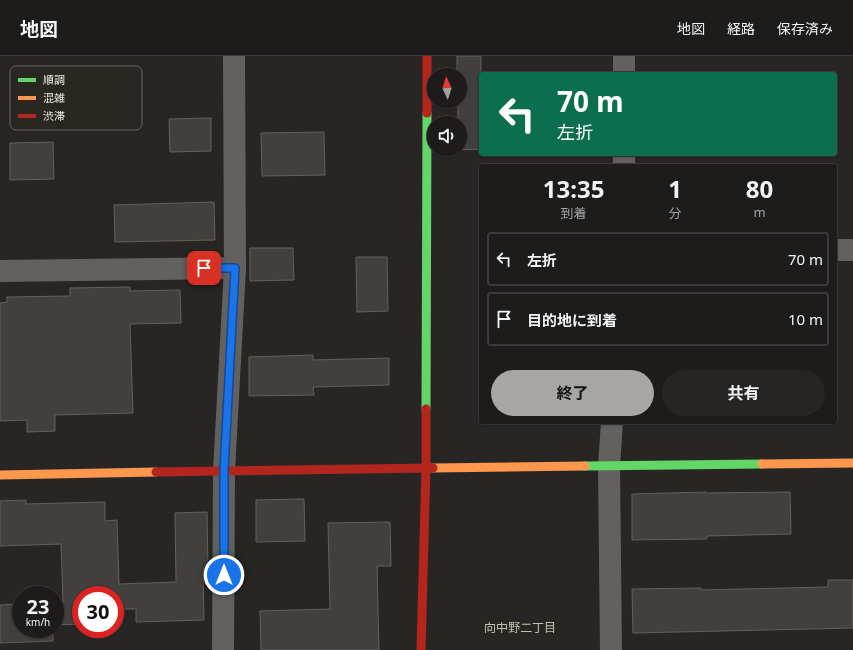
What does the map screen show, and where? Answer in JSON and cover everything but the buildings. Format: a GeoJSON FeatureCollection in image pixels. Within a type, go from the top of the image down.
{"type":"FeatureCollection","features":[{"type":"Feature","properties":{"kind":"street"},"geometry":{"type":"LineString","coordinates":[[224,650],[224,470],[235,268],[234,56]]}},
{"type":"Feature","properties":{"kind":"street"},"geometry":{"type":"LineString","coordinates":[[421,650],[426,468],[427,56]]}},
{"type":"Feature","properties":{"kind":"street"},"geometry":{"type":"LineString","coordinates":[[624,56],[624,72]]}},
{"type":"Feature","properties":{"kind":"street"},"geometry":{"type":"LineString","coordinates":[[837,250],[853,250]]}},
{"type":"Feature","properties":{"kind":"street"},"geometry":{"type":"LineString","coordinates":[[0,271],[235,268]]}},
{"type":"Feature","properties":{"kind":"street"},"geometry":{"type":"LineString","coordinates":[[611,650],[609,466],[612,424]]}},
{"type":"Feature","properties":{"kind":"street"},"geometry":{"type":"LineString","coordinates":[[0,475],[224,470],[853,463]]}},
{"type":"Feature","properties":{"kind":"traffic: fast"},"geometry":{"type":"LineString","coordinates":[[426,409],[427,113]]}},
{"type":"Feature","properties":{"kind":"traffic: fast"},"geometry":{"type":"LineString","coordinates":[[585,466],[762,464]]}},
{"type":"Feature","properties":{"kind":"traffic: slow"},"geometry":{"type":"LineString","coordinates":[[762,464],[853,463]]}},
{"type":"Feature","properties":{"kind":"traffic: slow"},"geometry":{"type":"LineString","coordinates":[[433,468],[585,466]]}},
{"type":"Feature","properties":{"kind":"traffic: slow"},"geometry":{"type":"LineString","coordinates":[[0,475],[156,472]]}},
{"type":"Feature","properties":{"kind":"traffic: jam"},"geometry":{"type":"LineString","coordinates":[[427,56],[427,113]]}},
{"type":"Feature","properties":{"kind":"traffic: jam"},"geometry":{"type":"LineString","coordinates":[[421,650],[426,468],[426,409]]}},
{"type":"Feature","properties":{"kind":"traffic: jam"},"geometry":{"type":"LineString","coordinates":[[156,472],[433,468]]}},
{"type":"Feature","properties":{"kind":"district","name":"向中野二丁目"},"geometry":{"type":"Point","coordinates":[520,628]}},
{"type":"Feature","properties":{"kind":"route"},"geometry":{"type":"LineString","coordinates":[[204,268],[235,268],[224,470],[224,575]]}}]}
